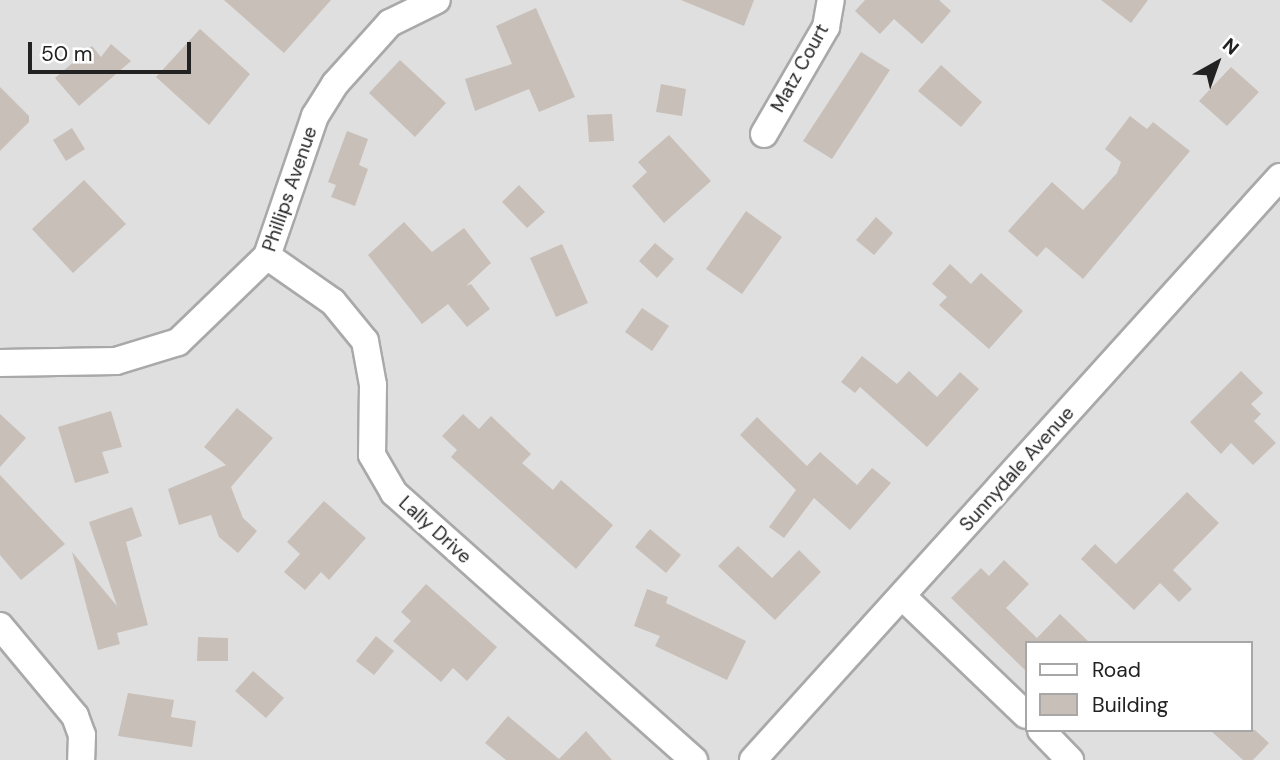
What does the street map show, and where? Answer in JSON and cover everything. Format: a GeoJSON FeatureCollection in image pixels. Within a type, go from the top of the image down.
{"type":"FeatureCollection","features":[{"type":"Feature","properties":{"kind":"street","name":"Phillips Avenue"},"geometry":{"type":"LineString","coordinates":[[0,363],[116,361],[178,342],[267,257],[315,116],[335,85],[390,23],[437,0]]}},
{"type":"Feature","properties":{"kind":"street","name":"Matz Court"},"geometry":{"type":"LineString","coordinates":[[764,134],[826,27],[831,0]]}},
{"type":"Feature","properties":{"kind":"street","name":"Sunnydale Avenue"},"geometry":{"type":"LineString","coordinates":[[753,760],[1280,177]]}},
{"type":"Feature","properties":{"kind":"street","name":"Lally Drive"},"geometry":{"type":"LineString","coordinates":[[267,257],[334,302],[365,341],[372,373],[372,455],[394,493],[694,760]]}},
{"type":"Feature","properties":{"kind":"street"},"geometry":{"type":"LineString","coordinates":[[903,597],[1024,713]]}},
{"type":"Feature","properties":{"kind":"street"},"geometry":{"type":"LineString","coordinates":[[0,626],[75,716],[82,735],[81,760]]}},
{"type":"Feature","properties":{"kind":"street"},"geometry":{"type":"LineString","coordinates":[[1043,732],[1070,760]]}},
{"type":"Feature","properties":{"kind":"shaded area"},"geometry":{"type":"Polygon","coordinates":[[[0,0],[1280,0],[1280,760],[0,760],[0,0]]]}},
{"type":"Feature","properties":{"kind":"building"},"geometry":{"type":"Polygon","coordinates":[[[224,0],[331,0],[284,53],[224,0]]]}},
{"type":"Feature","properties":{"kind":"building"},"geometry":{"type":"Polygon","coordinates":[[[681,0],[754,0],[744,26],[681,0]]]}},
{"type":"Feature","properties":{"kind":"building"},"geometry":{"type":"Polygon","coordinates":[[[865,0],[939,0],[951,11],[922,44],[894,19],[880,34],[855,11],[865,0]]]}},
{"type":"Feature","properties":{"kind":"building"},"geometry":{"type":"Polygon","coordinates":[[[1101,0],[1148,0],[1131,23],[1101,0]]]}},
{"type":"Feature","properties":{"kind":"building"},"geometry":{"type":"Polygon","coordinates":[[[536,8],[575,97],[539,112],[529,89],[475,111],[465,79],[512,64],[496,26],[536,8]]]}},
{"type":"Feature","properties":{"kind":"building"},"geometry":{"type":"Polygon","coordinates":[[[200,29],[250,74],[209,125],[156,77],[200,29]]]}},
{"type":"Feature","properties":{"kind":"building"},"geometry":{"type":"Polygon","coordinates":[[[111,44],[131,61],[79,106],[55,78],[92,46],[101,57],[111,44]]]}},
{"type":"Feature","properties":{"kind":"building"},"geometry":{"type":"Polygon","coordinates":[[[861,52],[890,70],[832,159],[803,141],[861,52]]]}},
{"type":"Feature","properties":{"kind":"building"},"geometry":{"type":"Polygon","coordinates":[[[400,60],[446,103],[415,137],[369,93],[400,60]]]}},
{"type":"Feature","properties":{"kind":"building"},"geometry":{"type":"Polygon","coordinates":[[[941,65],[982,102],[961,127],[918,91],[941,65]]]}},
{"type":"Feature","properties":{"kind":"building"},"geometry":{"type":"Polygon","coordinates":[[[1231,67],[1259,92],[1227,126],[1199,101],[1231,67]]]}},
{"type":"Feature","properties":{"kind":"building"},"geometry":{"type":"Polygon","coordinates":[[[661,84],[686,89],[682,116],[656,112],[661,84]]]}},
{"type":"Feature","properties":{"kind":"building"},"geometry":{"type":"Polygon","coordinates":[[[0,87],[29,116],[29,122],[0,151],[0,87]]]}},
{"type":"Feature","properties":{"kind":"building"},"geometry":{"type":"Polygon","coordinates":[[[612,114],[614,141],[589,142],[587,115],[612,114]]]}},
{"type":"Feature","properties":{"kind":"building"},"geometry":{"type":"Polygon","coordinates":[[[1130,116],[1147,129],[1153,122],[1190,151],[1083,279],[1046,247],[1037,257],[1008,231],[1052,182],[1083,210],[1117,173],[1121,162],[1105,149],[1130,116]]]}},
{"type":"Feature","properties":{"kind":"building"},"geometry":{"type":"Polygon","coordinates":[[[72,128],[85,149],[66,161],[53,140],[72,128]]]}},
{"type":"Feature","properties":{"kind":"building"},"geometry":{"type":"Polygon","coordinates":[[[347,131],[368,139],[359,165],[368,169],[355,206],[331,197],[336,185],[328,182],[347,131]]]}},
{"type":"Feature","properties":{"kind":"building"},"geometry":{"type":"Polygon","coordinates":[[[669,135],[711,181],[664,223],[632,186],[647,172],[638,162],[669,135]]]}},
{"type":"Feature","properties":{"kind":"building"},"geometry":{"type":"Polygon","coordinates":[[[84,180],[126,224],[73,273],[32,229],[84,180]]]}},
{"type":"Feature","properties":{"kind":"building"},"geometry":{"type":"Polygon","coordinates":[[[519,185],[545,212],[527,228],[502,202],[519,185]]]}},
{"type":"Feature","properties":{"kind":"building"},"geometry":{"type":"Polygon","coordinates":[[[746,211],[782,237],[742,294],[706,269],[746,211]]]}},
{"type":"Feature","properties":{"kind":"building"},"geometry":{"type":"Polygon","coordinates":[[[876,217],[893,233],[874,255],[856,240],[876,217]]]}},
{"type":"Feature","properties":{"kind":"building"},"geometry":{"type":"Polygon","coordinates":[[[404,222],[432,252],[464,228],[491,263],[466,286],[471,284],[490,309],[467,327],[448,304],[422,324],[368,255],[404,222]]]}},
{"type":"Feature","properties":{"kind":"building"},"geometry":{"type":"Polygon","coordinates":[[[655,243],[674,259],[657,278],[639,261],[655,243]]]}},
{"type":"Feature","properties":{"kind":"building"},"geometry":{"type":"Polygon","coordinates":[[[562,244],[588,303],[556,317],[530,258],[562,244]]]}},
{"type":"Feature","properties":{"kind":"building"},"geometry":{"type":"Polygon","coordinates":[[[950,264],[971,284],[981,273],[1023,311],[989,349],[939,305],[947,297],[932,284],[950,264]]]}},
{"type":"Feature","properties":{"kind":"building"},"geometry":{"type":"Polygon","coordinates":[[[642,308],[669,326],[652,351],[625,332],[642,308]]]}},
{"type":"Feature","properties":{"kind":"building"},"geometry":{"type":"Polygon","coordinates":[[[862,356],[897,384],[909,371],[937,397],[960,372],[979,389],[927,447],[860,387],[855,393],[841,382],[862,356]]]}},
{"type":"Feature","properties":{"kind":"building"},"geometry":{"type":"Polygon","coordinates":[[[1241,371],[1263,393],[1251,404],[1261,414],[1254,421],[1276,443],[1253,465],[1231,443],[1221,454],[1190,422],[1241,371]]]}},
{"type":"Feature","properties":{"kind":"building"},"geometry":{"type":"Polygon","coordinates":[[[237,408],[273,438],[231,487],[243,518],[257,531],[238,553],[219,537],[211,515],[179,525],[168,489],[226,465],[204,447],[237,408]]]}},
{"type":"Feature","properties":{"kind":"building"},"geometry":{"type":"Polygon","coordinates":[[[111,411],[122,447],[102,452],[109,473],[75,483],[58,427],[111,411]]]}},
{"type":"Feature","properties":{"kind":"building"},"geometry":{"type":"Polygon","coordinates":[[[0,414],[26,438],[0,467],[0,414]]]}},
{"type":"Feature","properties":{"kind":"building"},"geometry":{"type":"Polygon","coordinates":[[[463,414],[479,429],[491,416],[531,454],[522,463],[553,490],[561,480],[613,525],[576,569],[451,457],[457,450],[442,436],[463,414]]]}},
{"type":"Feature","properties":{"kind":"building"},"geometry":{"type":"Polygon","coordinates":[[[757,417],[807,466],[820,452],[857,485],[872,468],[891,483],[850,530],[814,498],[784,538],[769,527],[796,490],[740,435],[757,417]]]}},
{"type":"Feature","properties":{"kind":"building"},"geometry":{"type":"Polygon","coordinates":[[[0,475],[65,544],[21,580],[0,555],[0,475]]]}},
{"type":"Feature","properties":{"kind":"building"},"geometry":{"type":"Polygon","coordinates":[[[1187,492],[1219,523],[1173,570],[1192,589],[1179,602],[1160,583],[1134,610],[1081,559],[1095,544],[1116,564],[1187,492]]]}},
{"type":"Feature","properties":{"kind":"building"},"geometry":{"type":"Polygon","coordinates":[[[324,501],[366,538],[329,580],[321,572],[305,590],[284,572],[300,554],[287,542],[324,501]]]}},
{"type":"Feature","properties":{"kind":"building"},"geometry":{"type":"Polygon","coordinates":[[[132,507],[142,536],[126,542],[148,625],[117,633],[120,644],[98,650],[72,552],[117,606],[89,522],[132,507]]]}},
{"type":"Feature","properties":{"kind":"building"},"geometry":{"type":"Polygon","coordinates":[[[650,529],[681,555],[666,573],[635,547],[650,529]]]}},
{"type":"Feature","properties":{"kind":"building"},"geometry":{"type":"Polygon","coordinates":[[[738,546],[772,578],[799,550],[821,572],[775,620],[718,566],[738,546]]]}},
{"type":"Feature","properties":{"kind":"building"},"geometry":{"type":"Polygon","coordinates":[[[1004,560],[1029,584],[1006,608],[1037,638],[1060,614],[1088,641],[1024,641],[1024,669],[951,598],[981,568],[989,576],[1004,560]]]}},
{"type":"Feature","properties":{"kind":"building"},"geometry":{"type":"Polygon","coordinates":[[[426,584],[497,647],[467,681],[453,668],[441,682],[393,641],[411,621],[401,612],[426,584]]]}},
{"type":"Feature","properties":{"kind":"building"},"geometry":{"type":"Polygon","coordinates":[[[647,589],[668,597],[666,603],[746,641],[727,680],[655,646],[660,636],[634,626],[647,589]]]}},
{"type":"Feature","properties":{"kind":"building"},"geometry":{"type":"Polygon","coordinates":[[[376,636],[394,651],[374,675],[356,661],[376,636]]]}},
{"type":"Feature","properties":{"kind":"building"},"geometry":{"type":"Polygon","coordinates":[[[198,637],[228,638],[228,661],[197,661],[198,637]]]}},
{"type":"Feature","properties":{"kind":"building"},"geometry":{"type":"Polygon","coordinates":[[[253,671],[284,698],[266,718],[235,691],[253,671]]]}},
{"type":"Feature","properties":{"kind":"building"},"geometry":{"type":"Polygon","coordinates":[[[128,693],[174,700],[171,717],[196,721],[192,747],[118,736],[128,693]]]}},
{"type":"Feature","properties":{"kind":"building"},"geometry":{"type":"Polygon","coordinates":[[[508,716],[559,759],[586,731],[612,760],[506,760],[485,743],[508,716]]]}},
{"type":"Feature","properties":{"kind":"building"},"geometry":{"type":"Polygon","coordinates":[[[1255,730],[1269,743],[1253,760],[1243,760],[1212,732],[1255,730]]]}}]}
